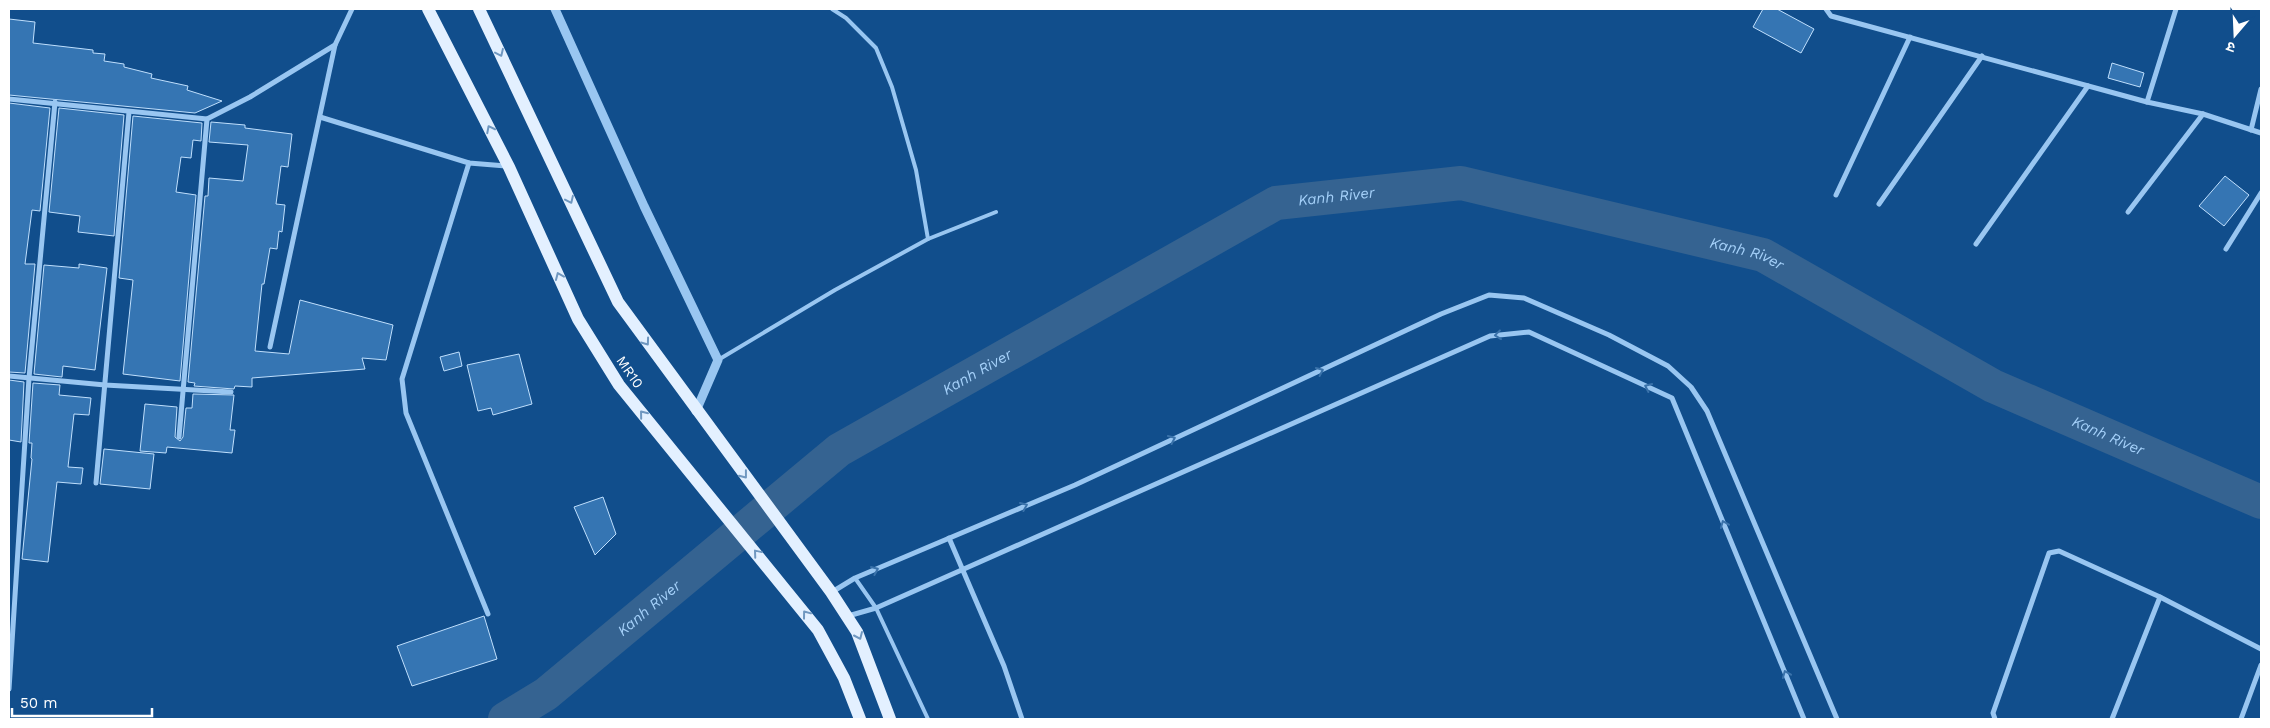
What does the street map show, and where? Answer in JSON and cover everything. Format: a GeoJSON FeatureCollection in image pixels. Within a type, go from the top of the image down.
{"type":"FeatureCollection","features":[{"type":"Feature","properties":{"kind":"main road","name":"MR10"},"geometry":{"type":"LineString","coordinates":[[428,9],[509,167],[578,319],[618,385],[818,630],[844,678],[860,719]]}},
{"type":"Feature","properties":{"kind":"main road"},"geometry":{"type":"LineString","coordinates":[[479,9],[618,302],[696,411],[814,566],[847,616],[857,632],[890,719]]}},
{"type":"Feature","properties":{"kind":"street"},"geometry":{"type":"LineString","coordinates":[[270,347],[335,45],[352,9]]}},
{"type":"Feature","properties":{"kind":"street"},"geometry":{"type":"LineString","coordinates":[[555,9],[648,214],[718,360],[696,411]]}},
{"type":"Feature","properties":{"kind":"street"},"geometry":{"type":"LineString","coordinates":[[1826,9],[1832,16],[2147,102],[2203,114],[2261,133]]}},
{"type":"Feature","properties":{"kind":"street"},"geometry":{"type":"LineString","coordinates":[[2147,102],[2176,9]]}},
{"type":"Feature","properties":{"kind":"street"},"geometry":{"type":"LineString","coordinates":[[1836,195],[1910,37]]}},
{"type":"Feature","properties":{"kind":"street"},"geometry":{"type":"LineString","coordinates":[[9,98],[207,119],[250,97],[335,45]]}},
{"type":"Feature","properties":{"kind":"street"},"geometry":{"type":"LineString","coordinates":[[1879,204],[1982,56]]}},
{"type":"Feature","properties":{"kind":"street"},"geometry":{"type":"LineString","coordinates":[[1976,244],[2088,86]]}},
{"type":"Feature","properties":{"kind":"street"},"geometry":{"type":"LineString","coordinates":[[2251,130],[2261,88]]}},
{"type":"Feature","properties":{"kind":"street"},"geometry":{"type":"LineString","coordinates":[[9,688],[29,378],[55,102]]}},
{"type":"Feature","properties":{"kind":"street"},"geometry":{"type":"LineString","coordinates":[[96,483],[129,112]]}},
{"type":"Feature","properties":{"kind":"street"},"geometry":{"type":"LineString","coordinates":[[2128,212],[2203,114]]}},
{"type":"Feature","properties":{"kind":"street"},"geometry":{"type":"LineString","coordinates":[[320,117],[469,163],[509,167]]}},
{"type":"Feature","properties":{"kind":"street"},"geometry":{"type":"LineString","coordinates":[[179,437],[207,119]]}},
{"type":"Feature","properties":{"kind":"street"},"geometry":{"type":"LineString","coordinates":[[469,163],[412,343],[402,379],[402,394],[406,412],[488,614]]}},
{"type":"Feature","properties":{"kind":"street"},"geometry":{"type":"LineString","coordinates":[[2226,249],[2261,194]]}},
{"type":"Feature","properties":{"kind":"street"},"geometry":{"type":"LineString","coordinates":[[831,592],[856,578],[1075,485],[1441,314],[1489,295],[1524,298],[1609,335],[1668,366],[1691,388],[1707,411],[1837,719]]}},
{"type":"Feature","properties":{"kind":"street"},"geometry":{"type":"LineString","coordinates":[[847,616],[876,608],[1490,336],[1530,332],[1672,398],[1804,719]]}},
{"type":"Feature","properties":{"kind":"street"},"geometry":{"type":"LineString","coordinates":[[9,376],[105,385],[232,392]]}},
{"type":"Feature","properties":{"kind":"street"},"geometry":{"type":"LineString","coordinates":[[949,538],[1004,666],[1022,719]]}},
{"type":"Feature","properties":{"kind":"street"},"geometry":{"type":"LineString","coordinates":[[1995,719],[1993,712],[2049,553],[2059,551],[2160,597],[2261,649]]}},
{"type":"Feature","properties":{"kind":"street"},"geometry":{"type":"LineString","coordinates":[[2112,719],[2160,597]]}},
{"type":"Feature","properties":{"kind":"street"},"geometry":{"type":"LineString","coordinates":[[2241,719],[2261,665]]}},
{"type":"Feature","properties":{"kind":"lane"},"geometry":{"type":"LineString","coordinates":[[832,9],[846,18],[876,48],[892,87],[916,170],[928,238]]}},
{"type":"Feature","properties":{"kind":"lane"},"geometry":{"type":"LineString","coordinates":[[718,360],[835,290],[928,238],[996,212]]}},
{"type":"Feature","properties":{"kind":"lane"},"geometry":{"type":"LineString","coordinates":[[856,578],[876,608],[928,719]]}},
{"type":"Feature","properties":{"kind":"building"},"geometry":{"type":"Polygon","coordinates":[[[1763,9],[1777,9],[1814,29],[1801,53],[1753,27],[1763,9]]]}},
{"type":"Feature","properties":{"kind":"building"},"geometry":{"type":"Polygon","coordinates":[[[9,19],[35,22],[33,43],[93,50],[93,53],[105,54],[104,61],[124,64],[124,67],[152,74],[151,78],[188,86],[187,90],[222,101],[195,113],[9,95],[9,19]]]}},
{"type":"Feature","properties":{"kind":"building"},"geometry":{"type":"Polygon","coordinates":[[[2112,63],[2144,73],[2140,87],[2108,78],[2112,63]]]}},
{"type":"Feature","properties":{"kind":"building"},"geometry":{"type":"Polygon","coordinates":[[[9,103],[50,108],[40,211],[32,210],[25,264],[35,264],[25,373],[9,372],[9,103]]]}},
{"type":"Feature","properties":{"kind":"building"},"geometry":{"type":"Polygon","coordinates":[[[59,108],[124,115],[114,236],[78,232],[80,216],[49,212],[59,108]]]}},
{"type":"Feature","properties":{"kind":"building"},"geometry":{"type":"Polygon","coordinates":[[[133,116],[202,123],[201,141],[193,140],[191,158],[181,157],[176,192],[196,195],[180,381],[123,374],[133,280],[119,278],[133,116]]]}},
{"type":"Feature","properties":{"kind":"building"},"geometry":{"type":"Polygon","coordinates":[[[211,122],[245,125],[245,128],[292,134],[288,167],[281,166],[276,204],[285,205],[282,232],[279,231],[277,249],[270,248],[264,284],[262,284],[255,351],[289,354],[300,300],[393,325],[386,360],[362,358],[365,369],[252,378],[252,387],[235,386],[234,389],[194,386],[195,383],[188,382],[205,196],[208,196],[209,178],[243,181],[248,145],[209,142],[211,122]]]}},
{"type":"Feature","properties":{"kind":"building"},"geometry":{"type":"Polygon","coordinates":[[[2225,176],[2249,195],[2224,226],[2199,206],[2225,176]]]}},
{"type":"Feature","properties":{"kind":"building"},"geometry":{"type":"Polygon","coordinates":[[[79,264],[107,268],[95,370],[63,366],[62,377],[34,374],[44,265],[79,268],[79,264]]]}},
{"type":"Feature","properties":{"kind":"building"},"geometry":{"type":"Polygon","coordinates":[[[459,352],[462,366],[444,371],[440,357],[459,352]]]}},
{"type":"Feature","properties":{"kind":"building"},"geometry":{"type":"Polygon","coordinates":[[[519,354],[532,404],[493,415],[491,408],[478,411],[467,365],[519,354]]]}},
{"type":"Feature","properties":{"kind":"building"},"geometry":{"type":"Polygon","coordinates":[[[9,380],[24,382],[21,442],[9,440],[9,380]]]}},
{"type":"Feature","properties":{"kind":"building"},"geometry":{"type":"Polygon","coordinates":[[[33,383],[60,385],[59,395],[91,398],[89,415],[74,414],[68,467],[83,468],[81,484],[57,482],[48,562],[22,559],[32,459],[32,443],[29,443],[33,383]]]}},
{"type":"Feature","properties":{"kind":"building"},"geometry":{"type":"Polygon","coordinates":[[[193,394],[234,395],[230,430],[235,430],[232,453],[167,447],[166,453],[140,451],[145,404],[177,407],[175,437],[180,441],[183,437],[186,408],[192,408],[193,394]]]}},
{"type":"Feature","properties":{"kind":"building"},"geometry":{"type":"Polygon","coordinates":[[[104,449],[154,454],[150,489],[100,484],[104,449]]]}},
{"type":"Feature","properties":{"kind":"building"},"geometry":{"type":"Polygon","coordinates":[[[603,497],[616,534],[595,555],[574,507],[603,497]]]}},
{"type":"Feature","properties":{"kind":"building"},"geometry":{"type":"Polygon","coordinates":[[[484,616],[497,659],[412,686],[397,646],[484,616]]]}},
{"type":"Feature","properties":{"kind":"waterway","name":"Kanh River"},"geometry":{"type":"LineString","coordinates":[[505,719],[546,694],[839,450],[1276,203],[1461,183],[1763,255],[1993,386],[2261,502]]}}]}
